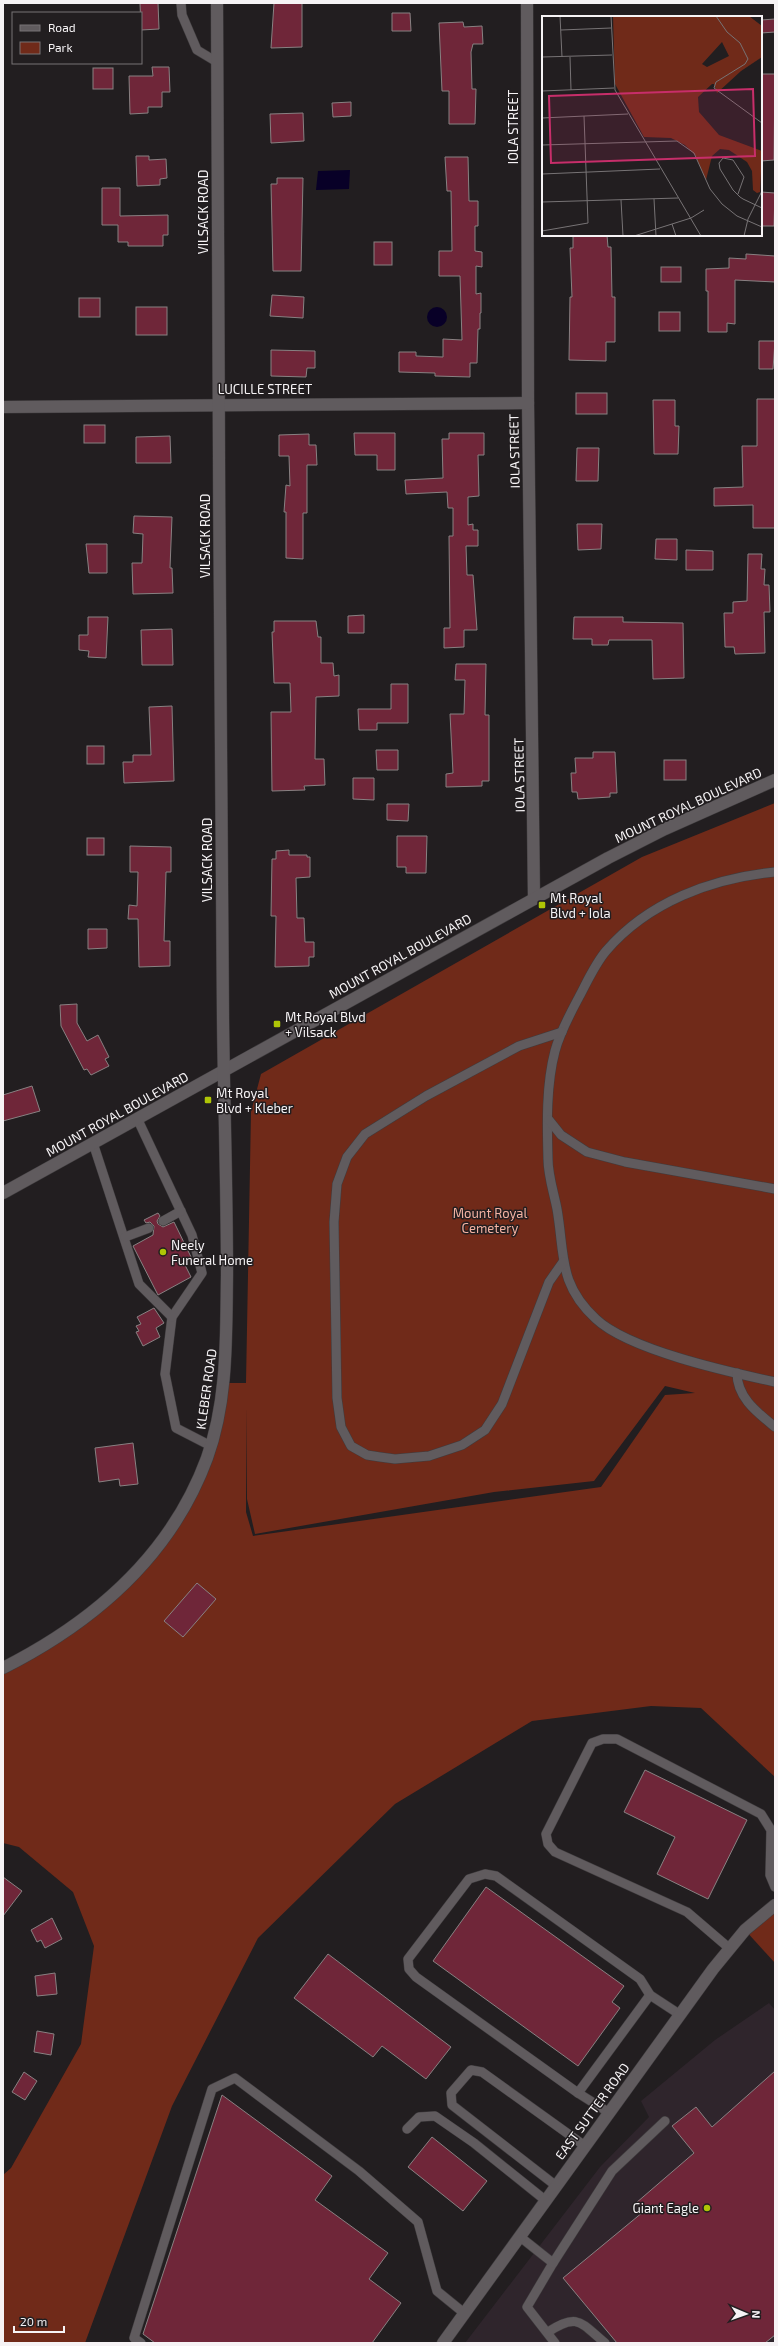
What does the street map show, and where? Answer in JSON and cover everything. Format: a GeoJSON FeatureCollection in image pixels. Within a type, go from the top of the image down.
{"type":"FeatureCollection","features":[{"type":"Feature","properties":{"kind":"street","name":"VILSACK ROAD"},"geometry":{"type":"LineString","coordinates":[[217,3],[218,404],[224,1070]]}},
{"type":"Feature","properties":{"kind":"street","name":"IOLA STREET"},"geometry":{"type":"LineString","coordinates":[[527,3],[528,403],[534,899]]}},
{"type":"Feature","properties":{"kind":"street","name":"LUCILLE STREET"},"geometry":{"type":"LineString","coordinates":[[3,407],[218,404],[528,403]]}},
{"type":"Feature","properties":{"kind":"street","name":"MOUNT ROYAL BOULEVARD"},"geometry":{"type":"LineString","coordinates":[[3,1193],[534,899],[665,829],[775,780]]}},
{"type":"Feature","properties":{"kind":"street","name":"KLEBER ROAD"},"geometry":{"type":"LineString","coordinates":[[3,1668],[59,1638],[109,1600],[126,1584],[160,1546],[181,1513],[194,1487],[210,1446],[221,1405],[226,1354],[227,1239],[224,1070]]}},
{"type":"Feature","properties":{"kind":"street","name":"EAST SUTTER ROAD"},"geometry":{"type":"LineString","coordinates":[[443,2343],[608,2112],[729,1948],[749,1926],[775,1905]]}},
{"type":"Feature","properties":{"kind":"lane"},"geometry":{"type":"LineString","coordinates":[[181,3],[182,15],[197,50],[217,62]]}},
{"type":"Feature","properties":{"kind":"lane"},"geometry":{"type":"LineString","coordinates":[[775,872],[756,874],[701,888],[650,911],[605,952],[586,984],[562,1032],[555,1050],[548,1093],[548,1161],[559,1220],[563,1262],[567,1278],[578,1299],[605,1327],[644,1345],[737,1373],[775,1382]]}},
{"type":"Feature","properties":{"kind":"lane"},"geometry":{"type":"LineString","coordinates":[[562,1032],[519,1046],[406,1107],[365,1134],[347,1157],[337,1184],[334,1230],[337,1398],[341,1427],[351,1446],[367,1455],[380,1458],[429,1456],[462,1445],[485,1430],[502,1404],[549,1282],[563,1262]]}},
{"type":"Feature","properties":{"kind":"lane"},"geometry":{"type":"LineString","coordinates":[[137,1118],[192,1235],[202,1273],[172,1317],[165,1374],[176,1428],[210,1446]]}},
{"type":"Feature","properties":{"kind":"lane"},"geometry":{"type":"LineString","coordinates":[[549,1120],[561,1135],[587,1152],[625,1162],[775,1189]]}},
{"type":"Feature","properties":{"kind":"lane"},"geometry":{"type":"LineString","coordinates":[[93,1143],[125,1237],[139,1284],[172,1317]]}},
{"type":"Feature","properties":{"kind":"lane"},"geometry":{"type":"LineString","coordinates":[[163,1221],[181,1211]]}},
{"type":"Feature","properties":{"kind":"lane"},"geometry":{"type":"LineString","coordinates":[[125,1237],[149,1228]]}},
{"type":"Feature","properties":{"kind":"lane"},"geometry":{"type":"LineString","coordinates":[[737,1373],[737,1382],[750,1407],[775,1427]]}},
{"type":"Feature","properties":{"kind":"lane"},"geometry":{"type":"LineString","coordinates":[[729,1948],[687,1912],[555,1852],[548,1844],[546,1834],[592,1744],[603,1739],[617,1739],[761,1814],[771,1830],[770,1875],[775,1887]]}},
{"type":"Feature","properties":{"kind":"lane"},"geometry":{"type":"LineString","coordinates":[[608,2112],[578,2093],[416,1977],[409,1969],[408,1959],[469,1879],[485,1874],[496,1876],[640,1979],[650,1995],[679,2014]]}},
{"type":"Feature","properties":{"kind":"lane"},"geometry":{"type":"LineString","coordinates":[[578,2093],[650,1995]]}},
{"type":"Feature","properties":{"kind":"lane"},"geometry":{"type":"LineString","coordinates":[[556,2185],[452,2105],[451,2093],[471,2070],[482,2072],[585,2146]]}},
{"type":"Feature","properties":{"kind":"lane"},"geometry":{"type":"LineString","coordinates":[[141,2343],[134,2338],[212,2089],[235,2078],[359,2171],[418,2222],[438,2291],[464,2313]]}},
{"type":"Feature","properties":{"kind":"lane"},"geometry":{"type":"LineString","coordinates":[[407,2129],[419,2117],[435,2116],[474,2143],[546,2200]]}},
{"type":"Feature","properties":{"kind":"lane"},"geometry":{"type":"LineString","coordinates":[[556,2343],[527,2307],[553,2263],[612,2171],[665,2121]]}},
{"type":"Feature","properties":{"kind":"lane"},"geometry":{"type":"LineString","coordinates":[[519,2236],[553,2263]]}},
{"type":"Feature","properties":{"kind":"lane"},"geometry":{"type":"LineString","coordinates":[[548,2332],[565,2322],[573,2321],[584,2323],[598,2340],[605,2343]]}},
{"type":"Feature","properties":{"kind":"shaded area"},"geometry":{"type":"Polygon","coordinates":[[[350,170],[349,189],[316,190],[318,171],[350,170]]]}},
{"type":"Feature","properties":{"kind":"shaded area"},"geometry":{"type":"Polygon","coordinates":[[[433,307],[441,307],[447,313],[447,321],[441,327],[433,327],[427,321],[427,313],[433,307]]]}},
{"type":"Feature","properties":{"kind":"shaded area"},"geometry":{"type":"Polygon","coordinates":[[[769,2003],[775,2010],[775,2343],[465,2343],[600,2167],[649,2117],[641,2101],[715,2040],[769,2003]]]}},
{"type":"Feature","properties":{"kind":"green space","name":"Mount Royal Cemetery"},"geometry":{"type":"Polygon","coordinates":[[[775,803],[775,1777],[701,1708],[651,1706],[532,1721],[395,1804],[258,1938],[172,2106],[85,2343],[3,2343],[3,2175],[11,2168],[81,2044],[94,1946],[73,1892],[19,1847],[3,1843],[3,1668],[126,1584],[195,1487],[224,1383],[246,1383],[251,1112],[261,1074],[642,857],[775,803]],[[665,1386],[594,1481],[494,1492],[255,1534],[247,1499],[246,1407],[246,1512],[253,1536],[601,1487],[665,1395],[695,1393],[665,1386]]]}},
{"type":"Feature","properties":{"kind":"green space"},"geometry":{"type":"Polygon","coordinates":[[[775,1905],[775,1963],[745,1930],[775,1905]]]}},
{"type":"Feature","properties":{"kind":"building"},"geometry":{"type":"Polygon","coordinates":[[[140,3],[158,3],[159,29],[142,30],[142,12],[140,12],[140,3]]]}},
{"type":"Feature","properties":{"kind":"building"},"geometry":{"type":"Polygon","coordinates":[[[274,3],[302,3],[302,47],[271,48],[274,3]]]}},
{"type":"Feature","properties":{"kind":"building"},"geometry":{"type":"Polygon","coordinates":[[[392,13],[410,13],[411,31],[392,31],[392,13]]]}},
{"type":"Feature","properties":{"kind":"building"},"geometry":{"type":"Polygon","coordinates":[[[775,19],[775,32],[762,33],[762,20],[775,19]]]}},
{"type":"Feature","properties":{"kind":"building"},"geometry":{"type":"Polygon","coordinates":[[[463,22],[464,27],[482,26],[483,44],[473,44],[471,52],[472,89],[476,89],[475,124],[449,124],[449,91],[442,91],[439,23],[463,22]]]}},
{"type":"Feature","properties":{"kind":"building"},"geometry":{"type":"Polygon","coordinates":[[[152,67],[169,67],[170,92],[162,92],[162,107],[148,107],[148,113],[130,114],[129,76],[153,76],[152,67]]]}},
{"type":"Feature","properties":{"kind":"building"},"geometry":{"type":"Polygon","coordinates":[[[93,68],[113,68],[113,89],[93,89],[93,68]]]}},
{"type":"Feature","properties":{"kind":"building"},"geometry":{"type":"Polygon","coordinates":[[[762,74],[775,74],[774,160],[762,161],[762,74]]]}},
{"type":"Feature","properties":{"kind":"building"},"geometry":{"type":"Polygon","coordinates":[[[351,102],[351,116],[333,117],[332,103],[351,102]]]}},
{"type":"Feature","properties":{"kind":"building"},"geometry":{"type":"Polygon","coordinates":[[[303,113],[304,141],[271,143],[270,114],[303,113]]]}},
{"type":"Feature","properties":{"kind":"building"},"geometry":{"type":"Polygon","coordinates":[[[136,156],[149,156],[149,160],[166,159],[167,178],[160,179],[160,185],[137,186],[136,156]]]}},
{"type":"Feature","properties":{"kind":"building"},"geometry":{"type":"Polygon","coordinates":[[[445,157],[468,157],[469,201],[478,201],[478,226],[475,226],[475,251],[482,252],[482,267],[476,266],[476,294],[481,293],[481,313],[480,329],[478,329],[477,363],[470,363],[470,377],[435,376],[435,373],[399,372],[399,352],[416,352],[416,356],[443,357],[443,339],[462,340],[460,276],[439,276],[439,251],[452,251],[451,191],[447,191],[445,157]]]}},
{"type":"Feature","properties":{"kind":"building"},"geometry":{"type":"Polygon","coordinates":[[[277,178],[303,178],[301,271],[273,271],[271,184],[277,184],[277,178]]]}},
{"type":"Feature","properties":{"kind":"building"},"geometry":{"type":"Polygon","coordinates":[[[102,188],[120,188],[120,216],[168,215],[168,235],[163,235],[163,246],[128,246],[128,242],[118,242],[118,225],[102,225],[102,188]]]}},
{"type":"Feature","properties":{"kind":"building"},"geometry":{"type":"Polygon","coordinates":[[[762,192],[775,193],[774,226],[762,226],[762,192]]]}},
{"type":"Feature","properties":{"kind":"building"},"geometry":{"type":"Polygon","coordinates":[[[573,236],[607,236],[608,247],[611,247],[612,297],[615,297],[615,342],[606,342],[606,361],[569,360],[570,297],[572,297],[570,248],[573,248],[573,236]]]}},
{"type":"Feature","properties":{"kind":"building"},"geometry":{"type":"Polygon","coordinates":[[[374,242],[392,242],[392,265],[374,265],[374,242]]]}},
{"type":"Feature","properties":{"kind":"building"},"geometry":{"type":"Polygon","coordinates":[[[746,254],[775,256],[775,282],[735,280],[735,324],[727,323],[727,332],[708,332],[708,291],[706,291],[706,269],[729,268],[729,258],[746,259],[746,254]]]}},
{"type":"Feature","properties":{"kind":"building"},"geometry":{"type":"Polygon","coordinates":[[[661,267],[681,267],[681,282],[661,282],[661,267]]]}},
{"type":"Feature","properties":{"kind":"building"},"geometry":{"type":"Polygon","coordinates":[[[272,295],[304,297],[303,318],[270,316],[272,295]]]}},
{"type":"Feature","properties":{"kind":"building"},"geometry":{"type":"Polygon","coordinates":[[[79,298],[100,298],[100,317],[79,317],[79,298]]]}},
{"type":"Feature","properties":{"kind":"building"},"geometry":{"type":"Polygon","coordinates":[[[136,307],[167,307],[167,335],[136,335],[136,307]]]}},
{"type":"Feature","properties":{"kind":"building"},"geometry":{"type":"Polygon","coordinates":[[[659,312],[680,312],[680,331],[659,331],[659,312]]]}},
{"type":"Feature","properties":{"kind":"building"},"geometry":{"type":"Polygon","coordinates":[[[759,341],[775,341],[773,369],[759,369],[759,341]]]}},
{"type":"Feature","properties":{"kind":"building"},"geometry":{"type":"Polygon","coordinates":[[[271,350],[315,351],[315,368],[307,368],[306,377],[271,376],[271,350]]]}},
{"type":"Feature","properties":{"kind":"building"},"geometry":{"type":"Polygon","coordinates":[[[576,393],[607,393],[607,414],[576,414],[576,393]]]}},
{"type":"Feature","properties":{"kind":"building"},"geometry":{"type":"Polygon","coordinates":[[[757,399],[775,399],[775,528],[753,528],[753,505],[714,506],[714,488],[743,487],[742,446],[757,446],[757,399]]]}},
{"type":"Feature","properties":{"kind":"building"},"geometry":{"type":"Polygon","coordinates":[[[653,400],[675,400],[675,426],[679,426],[678,454],[654,454],[653,400]]]}},
{"type":"Feature","properties":{"kind":"building"},"geometry":{"type":"Polygon","coordinates":[[[84,425],[105,425],[105,443],[84,443],[84,425]]]}},
{"type":"Feature","properties":{"kind":"building"},"geometry":{"type":"Polygon","coordinates":[[[354,433],[395,433],[395,470],[377,470],[377,455],[355,455],[354,433]]]}},
{"type":"Feature","properties":{"kind":"building"},"geometry":{"type":"Polygon","coordinates":[[[449,433],[484,433],[484,455],[478,455],[479,496],[468,497],[468,525],[473,524],[473,530],[478,530],[478,546],[466,546],[467,575],[473,575],[477,630],[464,630],[464,647],[444,648],[444,628],[450,628],[449,536],[453,536],[453,508],[448,508],[447,492],[406,494],[405,480],[443,478],[442,439],[449,439],[449,433]]]}},
{"type":"Feature","properties":{"kind":"building"},"geometry":{"type":"Polygon","coordinates":[[[309,434],[309,445],[316,445],[317,465],[307,465],[307,513],[303,513],[303,559],[286,558],[286,512],[284,512],[286,485],[290,486],[289,456],[279,456],[279,435],[309,434]]]}},
{"type":"Feature","properties":{"kind":"building"},"geometry":{"type":"Polygon","coordinates":[[[170,436],[171,463],[136,463],[136,437],[170,436]]]}},
{"type":"Feature","properties":{"kind":"building"},"geometry":{"type":"Polygon","coordinates":[[[577,448],[599,448],[598,481],[576,481],[577,448]]]}},
{"type":"Feature","properties":{"kind":"building"},"geometry":{"type":"Polygon","coordinates":[[[134,516],[172,517],[170,568],[172,568],[173,593],[133,594],[132,563],[142,563],[143,534],[133,533],[134,516]]]}},
{"type":"Feature","properties":{"kind":"building"},"geometry":{"type":"Polygon","coordinates":[[[577,524],[602,524],[601,549],[578,550],[577,524]]]}},
{"type":"Feature","properties":{"kind":"building"},"geometry":{"type":"Polygon","coordinates":[[[656,539],[677,539],[677,560],[655,559],[656,539]]]}},
{"type":"Feature","properties":{"kind":"building"},"geometry":{"type":"Polygon","coordinates":[[[86,544],[107,544],[107,573],[89,573],[86,544]]]}},
{"type":"Feature","properties":{"kind":"building"},"geometry":{"type":"Polygon","coordinates":[[[686,550],[713,551],[713,570],[686,570],[686,550]]]}},
{"type":"Feature","properties":{"kind":"building"},"geometry":{"type":"Polygon","coordinates":[[[748,554],[762,554],[761,569],[765,569],[764,585],[769,585],[770,612],[764,612],[765,653],[735,654],[734,647],[725,647],[724,613],[733,613],[733,602],[747,601],[748,554]]]}},
{"type":"Feature","properties":{"kind":"building"},"geometry":{"type":"Polygon","coordinates":[[[364,615],[364,633],[348,633],[348,616],[364,615]]]}},
{"type":"Feature","properties":{"kind":"building"},"geometry":{"type":"Polygon","coordinates":[[[88,617],[108,617],[106,658],[88,657],[89,651],[79,650],[79,635],[88,635],[88,617]]]}},
{"type":"Feature","properties":{"kind":"building"},"geometry":{"type":"Polygon","coordinates":[[[574,617],[623,617],[623,622],[683,623],[684,678],[653,679],[652,640],[609,640],[608,645],[592,645],[592,639],[573,639],[574,617]]]}},
{"type":"Feature","properties":{"kind":"building"},"geometry":{"type":"Polygon","coordinates":[[[274,621],[316,621],[318,637],[321,637],[321,663],[333,663],[334,676],[339,675],[339,696],[316,697],[315,759],[324,759],[325,785],[304,786],[305,790],[272,791],[271,712],[291,712],[290,683],[274,683],[272,632],[274,632],[274,621]]]}},
{"type":"Feature","properties":{"kind":"building"},"geometry":{"type":"Polygon","coordinates":[[[172,629],[173,665],[142,665],[141,630],[172,629]]]}},
{"type":"Feature","properties":{"kind":"building"},"geometry":{"type":"Polygon","coordinates":[[[456,664],[486,664],[485,715],[489,715],[489,781],[482,781],[482,786],[446,787],[446,774],[453,773],[450,714],[464,714],[465,680],[455,680],[456,664]]]}},
{"type":"Feature","properties":{"kind":"building"},"geometry":{"type":"Polygon","coordinates":[[[391,684],[408,684],[408,723],[377,723],[377,730],[359,730],[358,709],[391,709],[391,684]]]}},
{"type":"Feature","properties":{"kind":"building"},"geometry":{"type":"Polygon","coordinates":[[[172,706],[174,781],[124,783],[123,762],[133,762],[133,755],[151,755],[149,707],[172,706]]]}},
{"type":"Feature","properties":{"kind":"building"},"geometry":{"type":"Polygon","coordinates":[[[87,746],[104,746],[104,764],[87,764],[87,746]]]}},
{"type":"Feature","properties":{"kind":"building"},"geometry":{"type":"Polygon","coordinates":[[[376,750],[398,750],[398,770],[377,770],[376,750]]]}},
{"type":"Feature","properties":{"kind":"building"},"geometry":{"type":"Polygon","coordinates":[[[593,752],[615,752],[617,793],[610,793],[610,797],[578,799],[577,792],[572,792],[571,773],[576,773],[575,758],[593,758],[593,752]]]}},
{"type":"Feature","properties":{"kind":"building"},"geometry":{"type":"Polygon","coordinates":[[[664,760],[686,760],[686,780],[664,780],[664,760]]]}},
{"type":"Feature","properties":{"kind":"building"},"geometry":{"type":"Polygon","coordinates":[[[353,778],[374,778],[374,800],[353,799],[353,778]]]}},
{"type":"Feature","properties":{"kind":"building"},"geometry":{"type":"Polygon","coordinates":[[[387,804],[409,804],[408,821],[387,820],[387,804]]]}},
{"type":"Feature","properties":{"kind":"building"},"geometry":{"type":"Polygon","coordinates":[[[397,836],[427,836],[426,873],[406,873],[406,867],[397,867],[397,836]]]}},
{"type":"Feature","properties":{"kind":"building"},"geometry":{"type":"Polygon","coordinates":[[[87,838],[104,838],[104,855],[87,855],[87,838]]]}},
{"type":"Feature","properties":{"kind":"building"},"geometry":{"type":"Polygon","coordinates":[[[130,846],[171,847],[171,872],[166,872],[164,941],[170,941],[170,966],[139,967],[138,919],[128,919],[129,905],[137,906],[138,872],[130,872],[130,846]]]}},
{"type":"Feature","properties":{"kind":"building"},"geometry":{"type":"Polygon","coordinates":[[[289,850],[289,855],[307,855],[307,857],[310,857],[310,877],[296,878],[297,918],[304,918],[305,942],[314,942],[314,957],[309,957],[309,966],[275,967],[276,916],[271,916],[272,859],[276,859],[276,851],[289,850]]]}},
{"type":"Feature","properties":{"kind":"building"},"geometry":{"type":"Polygon","coordinates":[[[88,929],[107,929],[107,948],[88,949],[88,929]]]}},
{"type":"Feature","properties":{"kind":"building"},"geometry":{"type":"Polygon","coordinates":[[[77,1004],[77,1023],[87,1041],[98,1035],[109,1057],[105,1059],[109,1066],[91,1075],[87,1069],[84,1070],[61,1026],[60,1005],[77,1004]]]}},
{"type":"Feature","properties":{"kind":"building"},"geometry":{"type":"Polygon","coordinates":[[[32,1086],[40,1111],[3,1121],[3,1095],[32,1086]]]}},
{"type":"Feature","properties":{"kind":"building","name":"Neely Funeral Home"},"geometry":{"type":"Polygon","coordinates":[[[158,1213],[160,1216],[157,1221],[158,1224],[163,1227],[174,1222],[192,1259],[184,1263],[191,1277],[158,1295],[133,1246],[153,1235],[154,1226],[150,1222],[146,1223],[144,1220],[158,1213]]]}},
{"type":"Feature","properties":{"kind":"building"},"geometry":{"type":"Polygon","coordinates":[[[154,1308],[164,1323],[156,1328],[160,1337],[143,1346],[136,1332],[139,1331],[136,1326],[141,1324],[137,1317],[154,1308]]]}},
{"type":"Feature","properties":{"kind":"building"},"geometry":{"type":"Polygon","coordinates":[[[133,1443],[138,1484],[120,1486],[119,1479],[99,1482],[95,1448],[133,1443]]]}},
{"type":"Feature","properties":{"kind":"building"},"geometry":{"type":"Polygon","coordinates":[[[197,1583],[216,1599],[183,1637],[164,1621],[197,1583]]]}},
{"type":"Feature","properties":{"kind":"building"},"geometry":{"type":"Polygon","coordinates":[[[645,1770],[747,1820],[708,1899],[657,1874],[675,1837],[624,1812],[645,1770]]]}},
{"type":"Feature","properties":{"kind":"building"},"geometry":{"type":"Polygon","coordinates":[[[3,1877],[22,1891],[3,1916],[3,1877]]]}},
{"type":"Feature","properties":{"kind":"building"},"geometry":{"type":"Polygon","coordinates":[[[486,1887],[624,1986],[612,2002],[620,2008],[578,2066],[433,1961],[486,1887]]]}},
{"type":"Feature","properties":{"kind":"building"},"geometry":{"type":"Polygon","coordinates":[[[52,1918],[62,1939],[45,1948],[41,1940],[37,1942],[31,1930],[52,1918]]]}},
{"type":"Feature","properties":{"kind":"building"},"geometry":{"type":"Polygon","coordinates":[[[328,1954],[451,2047],[426,2079],[382,2046],[373,2057],[294,1998],[328,1954]]]}},
{"type":"Feature","properties":{"kind":"building"},"geometry":{"type":"Polygon","coordinates":[[[55,1973],[57,1994],[37,1996],[35,1976],[55,1973]]]}},
{"type":"Feature","properties":{"kind":"building"},"geometry":{"type":"Polygon","coordinates":[[[37,2031],[54,2034],[51,2055],[34,2052],[37,2031]]]}},
{"type":"Feature","properties":{"kind":"building","name":"Giant Eagle"},"geometry":{"type":"Polygon","coordinates":[[[775,2071],[775,2335],[765,2343],[617,2343],[563,2278],[643,2212],[636,2203],[694,2153],[672,2126],[696,2107],[712,2127],[775,2071]]]}},
{"type":"Feature","properties":{"kind":"building"},"geometry":{"type":"Polygon","coordinates":[[[24,2072],[37,2081],[25,2100],[12,2092],[24,2072]]]}},
{"type":"Feature","properties":{"kind":"building"},"geometry":{"type":"Polygon","coordinates":[[[222,2095],[332,2176],[315,2200],[388,2253],[369,2279],[401,2303],[372,2343],[155,2343],[143,2334],[222,2095]]]}},
{"type":"Feature","properties":{"kind":"building"},"geometry":{"type":"Polygon","coordinates":[[[432,2137],[487,2181],[463,2211],[408,2167],[432,2137]]]}},
{"type":"Feature","properties":{"kind":"place","name":"Mt Royal Blvd + Iola"},"geometry":{"type":"Point","coordinates":[542,905]}},
{"type":"Feature","properties":{"kind":"place","name":"Mt Royal Blvd + Vilsack"},"geometry":{"type":"Point","coordinates":[277,1024]}},
{"type":"Feature","properties":{"kind":"place","name":"Mt Royal Blvd + Kleber"},"geometry":{"type":"Point","coordinates":[208,1100]}},
{"type":"Feature","properties":{"kind":"place","name":"Neely Funeral Home"},"geometry":{"type":"Point","coordinates":[163,1252]}},
{"type":"Feature","properties":{"kind":"place","name":"Giant Eagle"},"geometry":{"type":"Point","coordinates":[707,2208]}}]}
